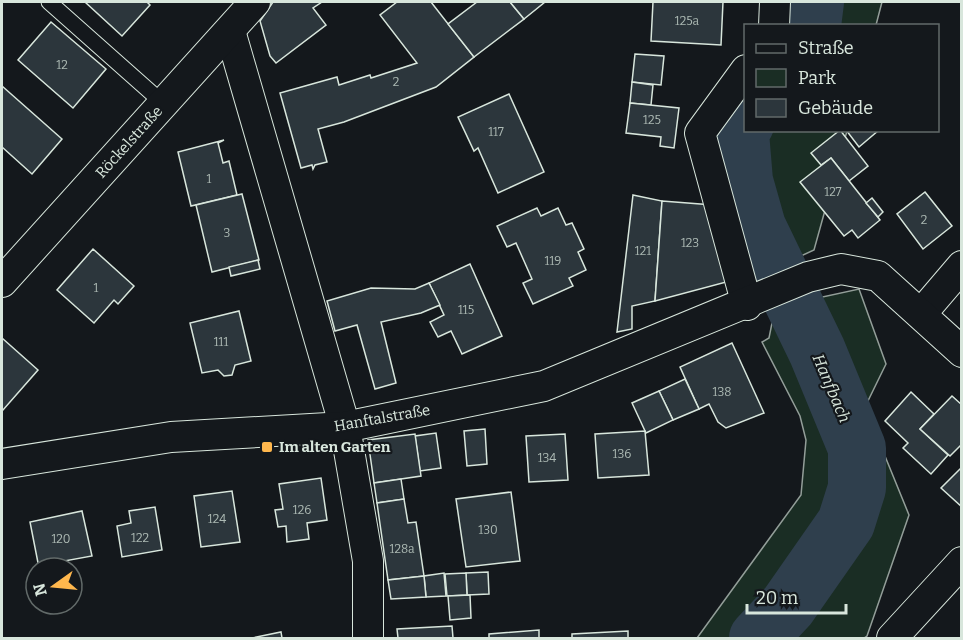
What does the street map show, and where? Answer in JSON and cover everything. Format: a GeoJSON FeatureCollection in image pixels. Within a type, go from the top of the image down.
{"type":"FeatureCollection","features":[{"type":"Feature","properties":{"kind":"street","name":"Röckelstraße"},"geometry":{"type":"LineString","coordinates":[[2,282],[255,2]]}},
{"type":"Feature","properties":{"kind":"street"},"geometry":{"type":"LineString","coordinates":[[774,24],[775,2]]}},
{"type":"Feature","properties":{"kind":"street"},"geometry":{"type":"LineString","coordinates":[[230,31],[345,427],[368,561],[368,639]]}},
{"type":"Feature","properties":{"kind":"street"},"geometry":{"type":"LineString","coordinates":[[744,72],[700,133],[757,300]]}},
{"type":"Feature","properties":{"kind":"street"},"geometry":{"type":"LineString","coordinates":[[921,314],[962,266]]}},
{"type":"Feature","properties":{"kind":"street","name":"Hanftalstraße"},"geometry":{"type":"LineString","coordinates":[[2,464],[171,437],[345,427],[544,386],[808,277],[841,269],[878,276],[962,352]]}},
{"type":"Feature","properties":{"kind":"street"},"geometry":{"type":"LineString","coordinates":[[892,639],[962,562]]}},
{"type":"Feature","properties":{"kind":"lane"},"geometry":{"type":"LineString","coordinates":[[49,2],[164,104]]}},
{"type":"Feature","properties":{"kind":"green space"},"geometry":{"type":"Polygon","coordinates":[[[780,2],[882,2],[876,24],[775,24],[780,2]]]}},
{"type":"Feature","properties":{"kind":"green space"},"geometry":{"type":"Polygon","coordinates":[[[744,110],[744,132],[847,132],[814,250],[766,272],[724,160],[744,110]]]}},
{"type":"Feature","properties":{"kind":"green space"},"geometry":{"type":"Polygon","coordinates":[[[859,289],[886,364],[865,407],[909,515],[867,636],[864,638],[697,638],[801,495],[806,440],[800,416],[762,342],[769,338],[774,313],[804,301],[859,289]]]}},
{"type":"Feature","properties":{"kind":"building"},"geometry":{"type":"Polygon","coordinates":[[[85,2],[147,2],[150,5],[122,36],[85,2]]]}},
{"type":"Feature","properties":{"kind":"building"},"geometry":{"type":"Polygon","coordinates":[[[273,2],[322,2],[313,8],[326,25],[276,63],[270,56],[260,21],[273,2]]]}},
{"type":"Feature","properties":{"kind":"building"},"geometry":{"type":"Polygon","coordinates":[[[397,2],[431,2],[474,57],[436,87],[344,122],[318,129],[327,162],[315,165],[313,169],[312,165],[301,168],[280,93],[337,77],[339,85],[370,75],[371,78],[417,63],[380,15],[397,2]]]}},
{"type":"Feature","properties":{"kind":"building"},"geometry":{"type":"Polygon","coordinates":[[[477,2],[510,2],[524,19],[474,57],[448,24],[477,2]]]}},
{"type":"Feature","properties":{"kind":"building"},"geometry":{"type":"Polygon","coordinates":[[[510,2],[545,2],[524,19],[510,2]]]}},
{"type":"Feature","properties":{"kind":"building"},"geometry":{"type":"Polygon","coordinates":[[[653,2],[723,2],[721,45],[651,41],[653,2]]]}},
{"type":"Feature","properties":{"kind":"building"},"geometry":{"type":"Polygon","coordinates":[[[51,22],[106,69],[73,108],[18,60],[51,22]]]}},
{"type":"Feature","properties":{"kind":"building"},"geometry":{"type":"Polygon","coordinates":[[[635,54],[664,56],[661,85],[632,82],[635,54]]]}},
{"type":"Feature","properties":{"kind":"building"},"geometry":{"type":"Polygon","coordinates":[[[632,82],[653,85],[651,105],[630,103],[632,82]]]}},
{"type":"Feature","properties":{"kind":"building"},"geometry":{"type":"Polygon","coordinates":[[[2,86],[62,139],[32,174],[2,147],[2,86]]]}},
{"type":"Feature","properties":{"kind":"building"},"geometry":{"type":"Polygon","coordinates":[[[509,94],[544,172],[498,193],[478,148],[474,151],[458,117],[509,94]]]}},
{"type":"Feature","properties":{"kind":"building"},"geometry":{"type":"Polygon","coordinates":[[[630,103],[679,108],[674,148],[660,146],[661,137],[626,133],[630,103]]]}},
{"type":"Feature","properties":{"kind":"building"},"geometry":{"type":"Polygon","coordinates":[[[837,132],[842,132],[868,166],[849,181],[831,158],[821,165],[811,153],[837,132]]]}},
{"type":"Feature","properties":{"kind":"building"},"geometry":{"type":"Polygon","coordinates":[[[848,132],[877,132],[859,147],[848,132]]]}},
{"type":"Feature","properties":{"kind":"building"},"geometry":{"type":"Polygon","coordinates":[[[224,140],[218,143],[223,163],[229,161],[237,195],[191,206],[178,152],[224,140]]]}},
{"type":"Feature","properties":{"kind":"building"},"geometry":{"type":"Polygon","coordinates":[[[831,158],[880,220],[858,238],[852,230],[844,236],[800,182],[831,158]]]}},
{"type":"Feature","properties":{"kind":"building"},"geometry":{"type":"Polygon","coordinates":[[[925,192],[952,226],[923,249],[897,214],[925,192]]]}},
{"type":"Feature","properties":{"kind":"building"},"geometry":{"type":"Polygon","coordinates":[[[242,194],[259,260],[212,272],[196,205],[242,194]]]}},
{"type":"Feature","properties":{"kind":"building"},"geometry":{"type":"Polygon","coordinates":[[[633,195],[662,201],[655,301],[632,306],[632,329],[617,332],[633,195]]]}},
{"type":"Feature","properties":{"kind":"building"},"geometry":{"type":"Polygon","coordinates":[[[872,198],[883,212],[878,217],[866,203],[872,198]]]}},
{"type":"Feature","properties":{"kind":"building"},"geometry":{"type":"Polygon","coordinates":[[[662,201],[713,205],[730,281],[655,301],[662,201]]]}},
{"type":"Feature","properties":{"kind":"building"},"geometry":{"type":"Polygon","coordinates":[[[537,208],[541,216],[558,208],[566,225],[572,223],[584,249],[578,252],[586,270],[569,278],[573,286],[533,304],[523,283],[532,279],[516,243],[507,247],[497,226],[537,208]]]}},
{"type":"Feature","properties":{"kind":"building"},"geometry":{"type":"Polygon","coordinates":[[[93,249],[134,286],[118,304],[114,300],[94,323],[57,290],[93,249]]]}},
{"type":"Feature","properties":{"kind":"building"},"geometry":{"type":"Polygon","coordinates":[[[258,260],[260,269],[231,276],[229,267],[258,260]]]}},
{"type":"Feature","properties":{"kind":"building"},"geometry":{"type":"Polygon","coordinates":[[[470,264],[502,336],[462,354],[451,331],[438,337],[430,322],[444,315],[429,283],[470,264]]]}},
{"type":"Feature","properties":{"kind":"building"},"geometry":{"type":"Polygon","coordinates":[[[429,283],[440,305],[421,313],[381,322],[396,383],[375,389],[357,325],[335,331],[327,301],[371,288],[415,289],[429,283]]]}},
{"type":"Feature","properties":{"kind":"building"},"geometry":{"type":"Polygon","coordinates":[[[239,311],[251,361],[235,365],[232,375],[224,376],[218,370],[202,373],[190,323],[239,311]]]}},
{"type":"Feature","properties":{"kind":"building"},"geometry":{"type":"Polygon","coordinates":[[[2,338],[38,370],[3,410],[2,408],[2,338]]]}},
{"type":"Feature","properties":{"kind":"building"},"geometry":{"type":"Polygon","coordinates":[[[732,343],[764,413],[726,428],[718,422],[709,404],[699,409],[680,367],[732,343]]]}},
{"type":"Feature","properties":{"kind":"building"},"geometry":{"type":"Polygon","coordinates":[[[685,379],[699,409],[673,420],[659,391],[685,379]]]}},
{"type":"Feature","properties":{"kind":"building"},"geometry":{"type":"Polygon","coordinates":[[[659,391],[673,420],[646,433],[632,403],[659,391]]]}},
{"type":"Feature","properties":{"kind":"building"},"geometry":{"type":"Polygon","coordinates":[[[911,392],[934,414],[920,429],[948,455],[931,474],[903,448],[908,443],[885,421],[911,392]]]}},
{"type":"Feature","properties":{"kind":"building"},"geometry":{"type":"Polygon","coordinates":[[[952,396],[962,405],[962,444],[950,456],[920,429],[952,396]]]}},
{"type":"Feature","properties":{"kind":"building"},"geometry":{"type":"Polygon","coordinates":[[[485,429],[487,464],[467,466],[464,431],[485,429]]]}},
{"type":"Feature","properties":{"kind":"building"},"geometry":{"type":"Polygon","coordinates":[[[645,431],[649,475],[598,478],[595,434],[645,431]]]}},
{"type":"Feature","properties":{"kind":"building"},"geometry":{"type":"Polygon","coordinates":[[[436,433],[441,468],[420,471],[415,436],[436,433]]]}},
{"type":"Feature","properties":{"kind":"building"},"geometry":{"type":"Polygon","coordinates":[[[415,434],[421,476],[374,483],[368,440],[415,434]]]}},
{"type":"Feature","properties":{"kind":"building"},"geometry":{"type":"Polygon","coordinates":[[[565,434],[568,480],[529,482],[526,436],[565,434]]]}},
{"type":"Feature","properties":{"kind":"building"},"geometry":{"type":"Polygon","coordinates":[[[962,467],[962,507],[941,488],[962,467]]]}},
{"type":"Feature","properties":{"kind":"building"},"geometry":{"type":"Polygon","coordinates":[[[321,478],[327,520],[307,523],[309,539],[287,542],[286,526],[278,527],[275,510],[283,509],[279,484],[321,478]]]}},
{"type":"Feature","properties":{"kind":"building"},"geometry":{"type":"Polygon","coordinates":[[[401,479],[404,499],[377,503],[374,483],[401,479]]]}},
{"type":"Feature","properties":{"kind":"building"},"geometry":{"type":"Polygon","coordinates":[[[232,491],[240,542],[201,547],[194,496],[232,491]]]}},
{"type":"Feature","properties":{"kind":"building"},"geometry":{"type":"Polygon","coordinates":[[[511,492],[520,561],[466,567],[456,499],[511,492]]]}},
{"type":"Feature","properties":{"kind":"building"},"geometry":{"type":"Polygon","coordinates":[[[404,499],[408,523],[416,522],[424,576],[388,580],[377,503],[404,499]]]}},
{"type":"Feature","properties":{"kind":"building"},"geometry":{"type":"Polygon","coordinates":[[[155,507],[162,550],[122,557],[117,526],[131,523],[129,511],[155,507]]]}},
{"type":"Feature","properties":{"kind":"building"},"geometry":{"type":"Polygon","coordinates":[[[82,511],[92,556],[37,556],[30,522],[82,511]]]}},
{"type":"Feature","properties":{"kind":"building"},"geometry":{"type":"Polygon","coordinates":[[[488,572],[489,594],[467,595],[466,573],[488,572]]]}},
{"type":"Feature","properties":{"kind":"building"},"geometry":{"type":"Polygon","coordinates":[[[444,573],[446,596],[426,597],[424,576],[444,573]]]}},
{"type":"Feature","properties":{"kind":"building"},"geometry":{"type":"Polygon","coordinates":[[[466,573],[467,595],[447,596],[445,574],[466,573]]]}},
{"type":"Feature","properties":{"kind":"building"},"geometry":{"type":"Polygon","coordinates":[[[424,576],[426,597],[391,599],[388,580],[424,576]]]}},
{"type":"Feature","properties":{"kind":"building"},"geometry":{"type":"Polygon","coordinates":[[[470,595],[471,618],[450,620],[448,596],[470,595]]]}},
{"type":"Feature","properties":{"kind":"building"},"geometry":{"type":"Polygon","coordinates":[[[452,626],[453,638],[398,638],[397,629],[452,626]]]}},
{"type":"Feature","properties":{"kind":"building"},"geometry":{"type":"Polygon","coordinates":[[[539,630],[539,638],[489,638],[489,634],[539,630]]]}},
{"type":"Feature","properties":{"kind":"building"},"geometry":{"type":"Polygon","coordinates":[[[628,631],[628,638],[572,638],[572,634],[628,631]]]}},
{"type":"Feature","properties":{"kind":"building"},"geometry":{"type":"Polygon","coordinates":[[[281,632],[282,638],[252,638],[281,632]]]}},
{"type":"Feature","properties":{"kind":"waterway","name":"Hanfbach"},"geometry":{"type":"LineString","coordinates":[[812,24],[815,2]]}},
{"type":"Feature","properties":{"kind":"waterway","name":"Hanfbach"},"geometry":{"type":"LineString","coordinates":[[744,126],[740,133],[744,181],[757,227],[817,351],[857,448],[857,488],[846,523],[788,606],[758,638]]}},
{"type":"Feature","properties":{"kind":"place","name":"Im alten Garten"},"geometry":{"type":"Point","coordinates":[267,447]}}]}
